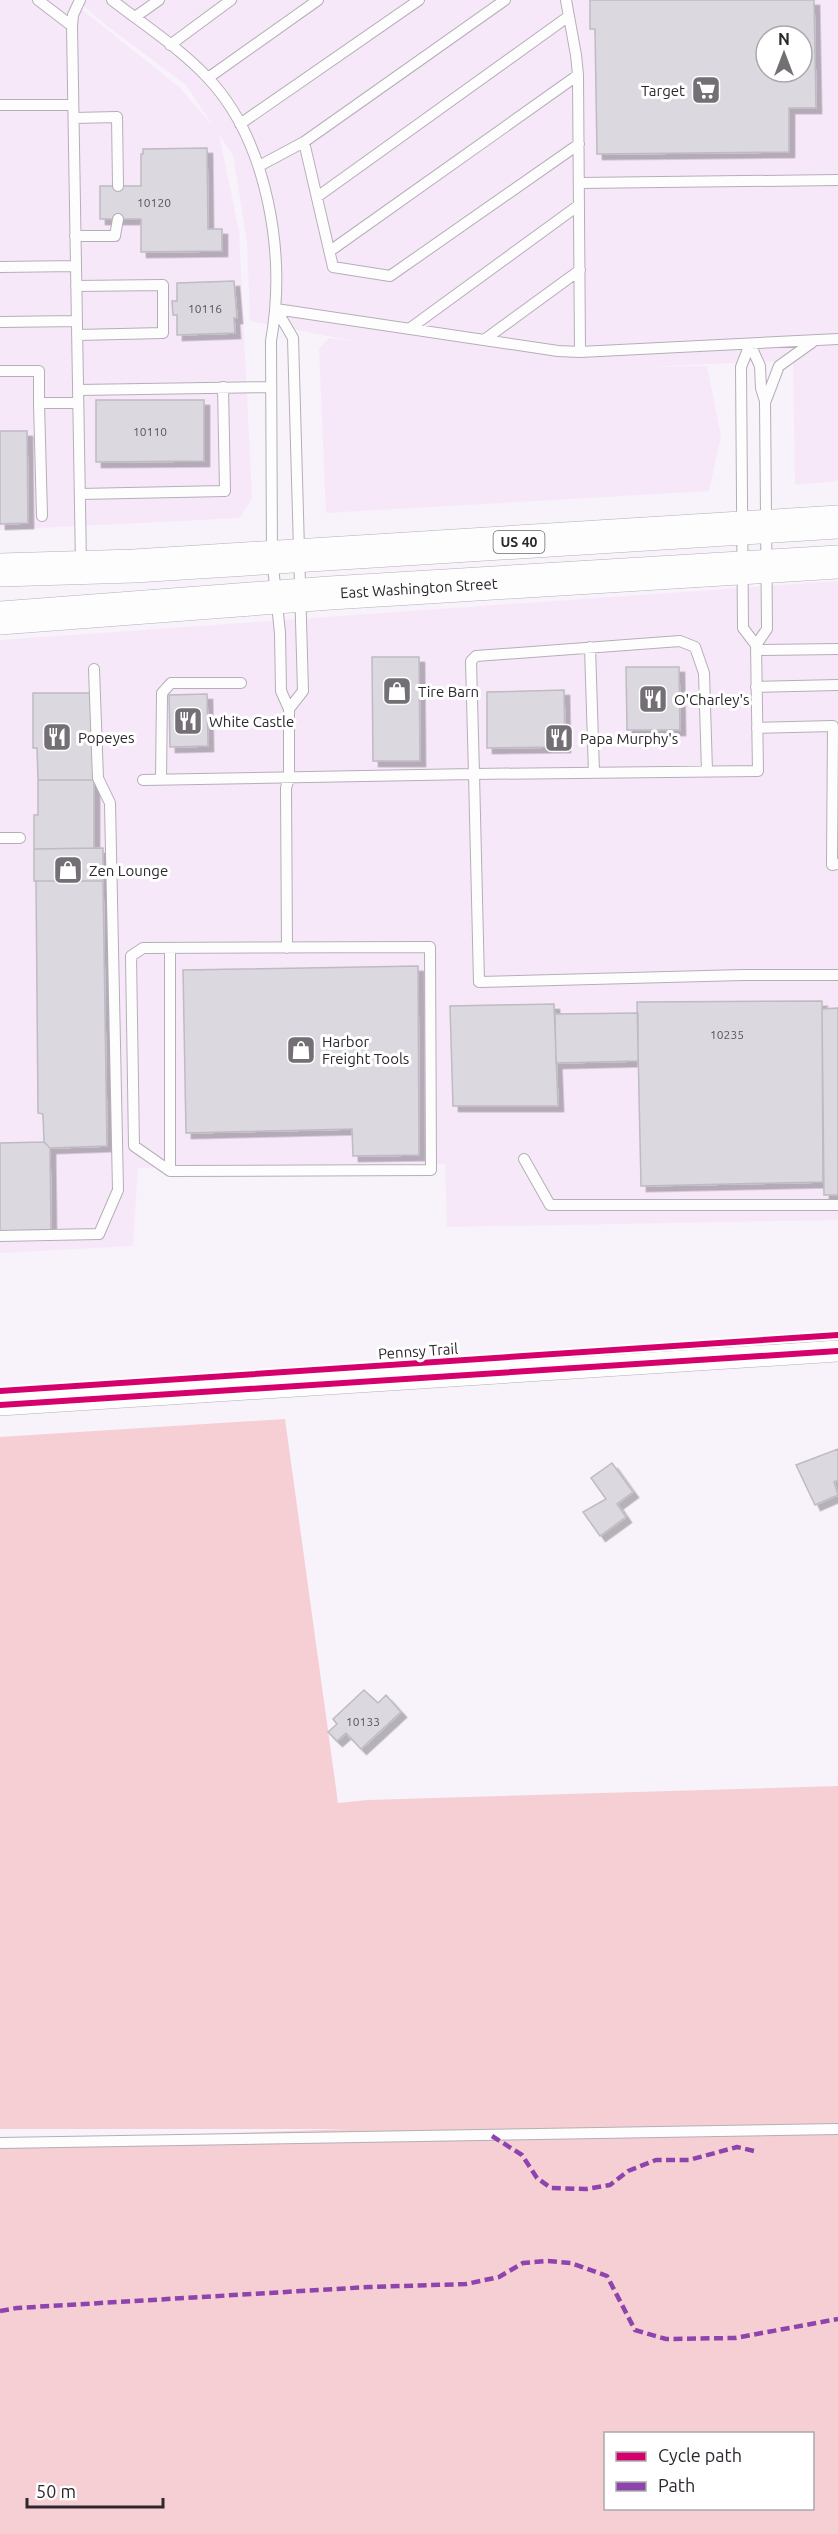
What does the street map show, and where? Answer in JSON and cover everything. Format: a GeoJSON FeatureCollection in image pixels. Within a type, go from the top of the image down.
{"type":"FeatureCollection","features":[{"type":"Feature","properties":{"kind":"main road","name":"US 40"},"geometry":{"type":"LineString","coordinates":[[0,570],[81,568],[838,522]]}},
{"type":"Feature","properties":{"kind":"main road","name":"East Washington Street"},"geometry":{"type":"LineString","coordinates":[[0,618],[289,596],[838,562]]}},
{"type":"Feature","properties":{"kind":"street"},"geometry":{"type":"LineString","coordinates":[[0,1405],[838,1351]]}},
{"type":"Feature","properties":{"kind":"lane"},"geometry":{"type":"LineString","coordinates":[[38,0],[72,26]]}},
{"type":"Feature","properties":{"kind":"lane"},"geometry":{"type":"LineString","coordinates":[[80,0],[73,15],[72,26],[81,568]]}},
{"type":"Feature","properties":{"kind":"lane"},"geometry":{"type":"LineString","coordinates":[[112,0],[208,78],[240,124],[259,166],[271,216],[276,309],[271,341],[271,387],[289,596],[303,691],[289,709]]}},
{"type":"Feature","properties":{"kind":"lane"},"geometry":{"type":"LineString","coordinates":[[170,45],[231,0]]}},
{"type":"Feature","properties":{"kind":"lane"},"geometry":{"type":"LineString","coordinates":[[208,78],[318,0]]}},
{"type":"Feature","properties":{"kind":"lane"},"geometry":{"type":"LineString","coordinates":[[240,124],[419,0]]}},
{"type":"Feature","properties":{"kind":"lane"},"geometry":{"type":"LineString","coordinates":[[259,166],[304,142],[505,0]]}},
{"type":"Feature","properties":{"kind":"lane"},"geometry":{"type":"LineString","coordinates":[[566,0],[578,75],[580,352]]}},
{"type":"Feature","properties":{"kind":"lane"},"geometry":{"type":"LineString","coordinates":[[135,17],[157,1]]}},
{"type":"Feature","properties":{"kind":"lane"},"geometry":{"type":"LineString","coordinates":[[317,197],[569,15]]}},
{"type":"Feature","properties":{"kind":"lane"},"geometry":{"type":"LineString","coordinates":[[330,251],[578,75]]}},
{"type":"Feature","properties":{"kind":"lane"},"geometry":{"type":"LineString","coordinates":[[0,105],[73,105]]}},
{"type":"Feature","properties":{"kind":"lane"},"geometry":{"type":"LineString","coordinates":[[74,118],[117,117],[118,186]]}},
{"type":"Feature","properties":{"kind":"lane"},"geometry":{"type":"LineString","coordinates":[[304,142],[333,267],[390,276],[579,144]]}},
{"type":"Feature","properties":{"kind":"lane"},"geometry":{"type":"LineString","coordinates":[[579,183],[838,180]]}},
{"type":"Feature","properties":{"kind":"lane"},"geometry":{"type":"LineString","coordinates":[[409,329],[579,205]]}},
{"type":"Feature","properties":{"kind":"lane"},"geometry":{"type":"LineString","coordinates":[[75,236],[115,236],[118,219]]}},
{"type":"Feature","properties":{"kind":"lane"},"geometry":{"type":"LineString","coordinates":[[0,267],[76,266]]}},
{"type":"Feature","properties":{"kind":"lane"},"geometry":{"type":"LineString","coordinates":[[484,340],[580,270]]}},
{"type":"Feature","properties":{"kind":"lane"},"geometry":{"type":"LineString","coordinates":[[76,286],[162,285],[163,333],[77,335]]}},
{"type":"Feature","properties":{"kind":"lane"},"geometry":{"type":"LineString","coordinates":[[276,309],[580,352],[838,339]]}},
{"type":"Feature","properties":{"kind":"lane"},"geometry":{"type":"LineString","coordinates":[[276,309],[293,338],[286,556],[289,596],[281,691],[289,709],[289,777],[286,788],[287,948]]}},
{"type":"Feature","properties":{"kind":"lane"},"geometry":{"type":"LineString","coordinates":[[0,322],[77,321]]}},
{"type":"Feature","properties":{"kind":"lane"},"geometry":{"type":"LineString","coordinates":[[756,648],[743,628],[755,568],[754,527],[765,401],[779,366],[815,340]]}},
{"type":"Feature","properties":{"kind":"lane"},"geometry":{"type":"LineString","coordinates":[[750,344],[760,366],[761,388],[765,401]]}},
{"type":"Feature","properties":{"kind":"lane"},"geometry":{"type":"LineString","coordinates":[[143,780],[758,771],[756,648],[767,629],[755,568],[754,527],[741,367],[750,344]]}},
{"type":"Feature","properties":{"kind":"lane"},"geometry":{"type":"LineString","coordinates":[[0,371],[39,371],[42,516]]}},
{"type":"Feature","properties":{"kind":"lane"},"geometry":{"type":"LineString","coordinates":[[80,495],[225,491],[223,387]]}},
{"type":"Feature","properties":{"kind":"lane"},"geometry":{"type":"LineString","coordinates":[[78,390],[271,387]]}},
{"type":"Feature","properties":{"kind":"lane"},"geometry":{"type":"LineString","coordinates":[[39,403],[78,403]]}},
{"type":"Feature","properties":{"kind":"lane"},"geometry":{"type":"LineString","coordinates":[[707,771],[704,673],[695,647],[680,641],[476,656],[471,661],[479,982],[732,975],[838,975]]}},
{"type":"Feature","properties":{"kind":"lane"},"geometry":{"type":"LineString","coordinates":[[590,648],[594,773]]}},
{"type":"Feature","properties":{"kind":"lane"},"geometry":{"type":"LineString","coordinates":[[756,648],[838,649]]}},
{"type":"Feature","properties":{"kind":"lane"},"geometry":{"type":"LineString","coordinates":[[0,1236],[99,1234],[118,1190],[110,803],[98,778],[94,669]]}},
{"type":"Feature","properties":{"kind":"lane"},"geometry":{"type":"LineString","coordinates":[[161,780],[162,693],[171,684],[241,683]]}},
{"type":"Feature","properties":{"kind":"lane"},"geometry":{"type":"LineString","coordinates":[[756,687],[838,685]]}},
{"type":"Feature","properties":{"kind":"lane"},"geometry":{"type":"LineString","coordinates":[[757,728],[833,726],[832,865],[838,864]]}},
{"type":"Feature","properties":{"kind":"lane"},"geometry":{"type":"LineString","coordinates":[[0,838],[20,838]]}},
{"type":"Feature","properties":{"kind":"lane"},"geometry":{"type":"LineString","coordinates":[[430,947],[431,1170],[170,1171],[134,1146],[131,956],[143,948],[287,948],[430,947]]}},
{"type":"Feature","properties":{"kind":"lane"},"geometry":{"type":"LineString","coordinates":[[170,948],[170,1171]]}},
{"type":"Feature","properties":{"kind":"lane"},"geometry":{"type":"LineString","coordinates":[[524,1160],[550,1205],[838,1205]]}},
{"type":"Feature","properties":{"kind":"lane"},"geometry":{"type":"LineString","coordinates":[[0,2143],[838,2129]]}},
{"type":"Feature","properties":{"kind":"shaded area"},"geometry":{"type":"Polygon","coordinates":[[[0,0],[70,0],[180,88],[213,126],[186,85],[107,26],[77,0],[838,0],[838,481],[795,485],[793,361],[819,359],[649,367],[707,366],[721,436],[709,491],[326,513],[319,349],[329,338],[359,342],[250,321],[247,243],[233,155],[219,134],[239,231],[252,498],[240,518],[0,530],[0,0]]]}},
{"type":"Feature","properties":{"kind":"shaded area"},"geometry":{"type":"Polygon","coordinates":[[[838,581],[838,1220],[447,1227],[445,1164],[138,1168],[133,1246],[0,1253],[0,640],[838,581]]]}},
{"type":"Feature","properties":{"kind":"shaded area"},"geometry":{"type":"Polygon","coordinates":[[[285,1419],[338,1803],[368,1800],[838,1786],[838,2534],[0,2534],[0,2141],[350,2129],[0,2129],[0,1437],[285,1419]]]}},
{"type":"Feature","properties":{"kind":"building","name":"Target"},"geometry":{"type":"Polygon","coordinates":[[[590,0],[814,0],[816,108],[789,108],[789,152],[597,154],[595,29],[590,29],[590,0]]]}},
{"type":"Feature","properties":{"kind":"building"},"geometry":{"type":"Polygon","coordinates":[[[207,148],[208,229],[222,229],[222,251],[141,252],[141,219],[100,219],[100,186],[141,186],[143,149],[207,148]]]}},
{"type":"Feature","properties":{"kind":"building"},"geometry":{"type":"Polygon","coordinates":[[[234,281],[237,318],[234,318],[235,333],[177,335],[177,315],[173,315],[172,301],[177,301],[177,283],[234,281]]]}},
{"type":"Feature","properties":{"kind":"building"},"geometry":{"type":"Polygon","coordinates":[[[96,400],[204,400],[204,461],[96,462],[96,400]]]}},
{"type":"Feature","properties":{"kind":"building"},"geometry":{"type":"Polygon","coordinates":[[[0,431],[27,431],[28,523],[0,524],[0,431]]]}},
{"type":"Feature","properties":{"kind":"building"},"geometry":{"type":"Polygon","coordinates":[[[372,657],[419,657],[420,761],[373,761],[372,657]]]}},
{"type":"Feature","properties":{"kind":"building","name":"O'Charley's"},"geometry":{"type":"Polygon","coordinates":[[[626,667],[679,667],[680,730],[627,730],[626,667]]]}},
{"type":"Feature","properties":{"kind":"building"},"geometry":{"type":"Polygon","coordinates":[[[564,690],[565,747],[487,748],[487,692],[564,690]]]}},
{"type":"Feature","properties":{"kind":"building"},"geometry":{"type":"Polygon","coordinates":[[[33,693],[93,693],[94,780],[38,780],[37,748],[33,748],[33,693]]]}},
{"type":"Feature","properties":{"kind":"building","name":"White Castle"},"geometry":{"type":"Polygon","coordinates":[[[207,694],[208,746],[170,747],[169,695],[207,694]]]}},
{"type":"Feature","properties":{"kind":"building"},"geometry":{"type":"Polygon","coordinates":[[[38,780],[94,780],[94,848],[34,849],[34,815],[38,815],[38,780]]]}},
{"type":"Feature","properties":{"kind":"building","name":"Zen Lounge"},"geometry":{"type":"Polygon","coordinates":[[[103,848],[103,881],[34,881],[34,849],[103,848]]]}},
{"type":"Feature","properties":{"kind":"building"},"geometry":{"type":"Polygon","coordinates":[[[36,881],[103,881],[107,1146],[50,1148],[44,1142],[43,1114],[38,1113],[36,881]]]}},
{"type":"Feature","properties":{"kind":"building","name":"Harbor Freight Tools"},"geometry":{"type":"Polygon","coordinates":[[[418,966],[419,1155],[353,1156],[352,1129],[186,1133],[183,970],[418,966]]]}},
{"type":"Feature","properties":{"kind":"building"},"geometry":{"type":"Polygon","coordinates":[[[822,1001],[823,1182],[641,1186],[637,1002],[822,1001]]]}},
{"type":"Feature","properties":{"kind":"building"},"geometry":{"type":"Polygon","coordinates":[[[554,1004],[558,1106],[453,1106],[450,1006],[554,1004]]]}},
{"type":"Feature","properties":{"kind":"building"},"geometry":{"type":"Polygon","coordinates":[[[838,1008],[838,1195],[824,1195],[822,1009],[838,1008]]]}},
{"type":"Feature","properties":{"kind":"building"},"geometry":{"type":"Polygon","coordinates":[[[638,1013],[638,1061],[556,1063],[555,1014],[638,1013]]]}},
{"type":"Feature","properties":{"kind":"building"},"geometry":{"type":"Polygon","coordinates":[[[44,1142],[50,1148],[51,1230],[0,1231],[0,1143],[44,1142]]]}},
{"type":"Feature","properties":{"kind":"building"},"geometry":{"type":"Polygon","coordinates":[[[838,1449],[838,1480],[834,1482],[838,1495],[815,1505],[796,1465],[838,1449]]]}},
{"type":"Feature","properties":{"kind":"building"},"geometry":{"type":"Polygon","coordinates":[[[612,1463],[633,1492],[617,1504],[626,1517],[600,1536],[583,1512],[606,1499],[591,1478],[612,1463]]]}},
{"type":"Feature","properties":{"kind":"building"},"geometry":{"type":"Polygon","coordinates":[[[364,1690],[378,1703],[386,1695],[401,1712],[361,1749],[346,1733],[337,1741],[328,1732],[337,1724],[333,1719],[364,1690]]]}},
{"type":"Feature","properties":{"kind":"marked path"},"geometry":{"type":"LineString","coordinates":[[492,2136],[522,2155],[537,2178],[551,2188],[586,2189],[610,2185],[628,2171],[656,2160],[689,2160],[737,2147],[754,2151]]}},
{"type":"Feature","properties":{"kind":"marked path"},"geometry":{"type":"LineString","coordinates":[[0,2311],[17,2308],[369,2287],[466,2284],[499,2277],[523,2263],[548,2261],[571,2263],[607,2276],[635,2330],[666,2339],[735,2338],[838,2319]]}},
{"type":"Feature","properties":{"kind":"cycle path","name":"Pennsy Trail"},"geometry":{"type":"LineString","coordinates":[[0,1391],[838,1335]]}},
{"type":"Feature","properties":{"kind":"cycle path"},"geometry":{"type":"LineString","coordinates":[[0,1405],[838,1351]]}},
{"type":"Feature","properties":{"kind":"place","name":"Target"},"geometry":{"type":"Point","coordinates":[706,90]}},
{"type":"Feature","properties":{"kind":"place","name":"Tire Barn"},"geometry":{"type":"Point","coordinates":[397,691]}},
{"type":"Feature","properties":{"kind":"place","name":"O'Charley's"},"geometry":{"type":"Point","coordinates":[653,699]}},
{"type":"Feature","properties":{"kind":"place","name":"White Castle"},"geometry":{"type":"Point","coordinates":[188,721]}},
{"type":"Feature","properties":{"kind":"place","name":"Popeyes"},"geometry":{"type":"Point","coordinates":[57,737]}},
{"type":"Feature","properties":{"kind":"place","name":"Papa Murphy's"},"geometry":{"type":"Point","coordinates":[559,738]}},
{"type":"Feature","properties":{"kind":"place","name":"Zen Lounge"},"geometry":{"type":"Point","coordinates":[68,870]}},
{"type":"Feature","properties":{"kind":"place","name":"Harbor Freight Tools"},"geometry":{"type":"Point","coordinates":[301,1050]}}]}
